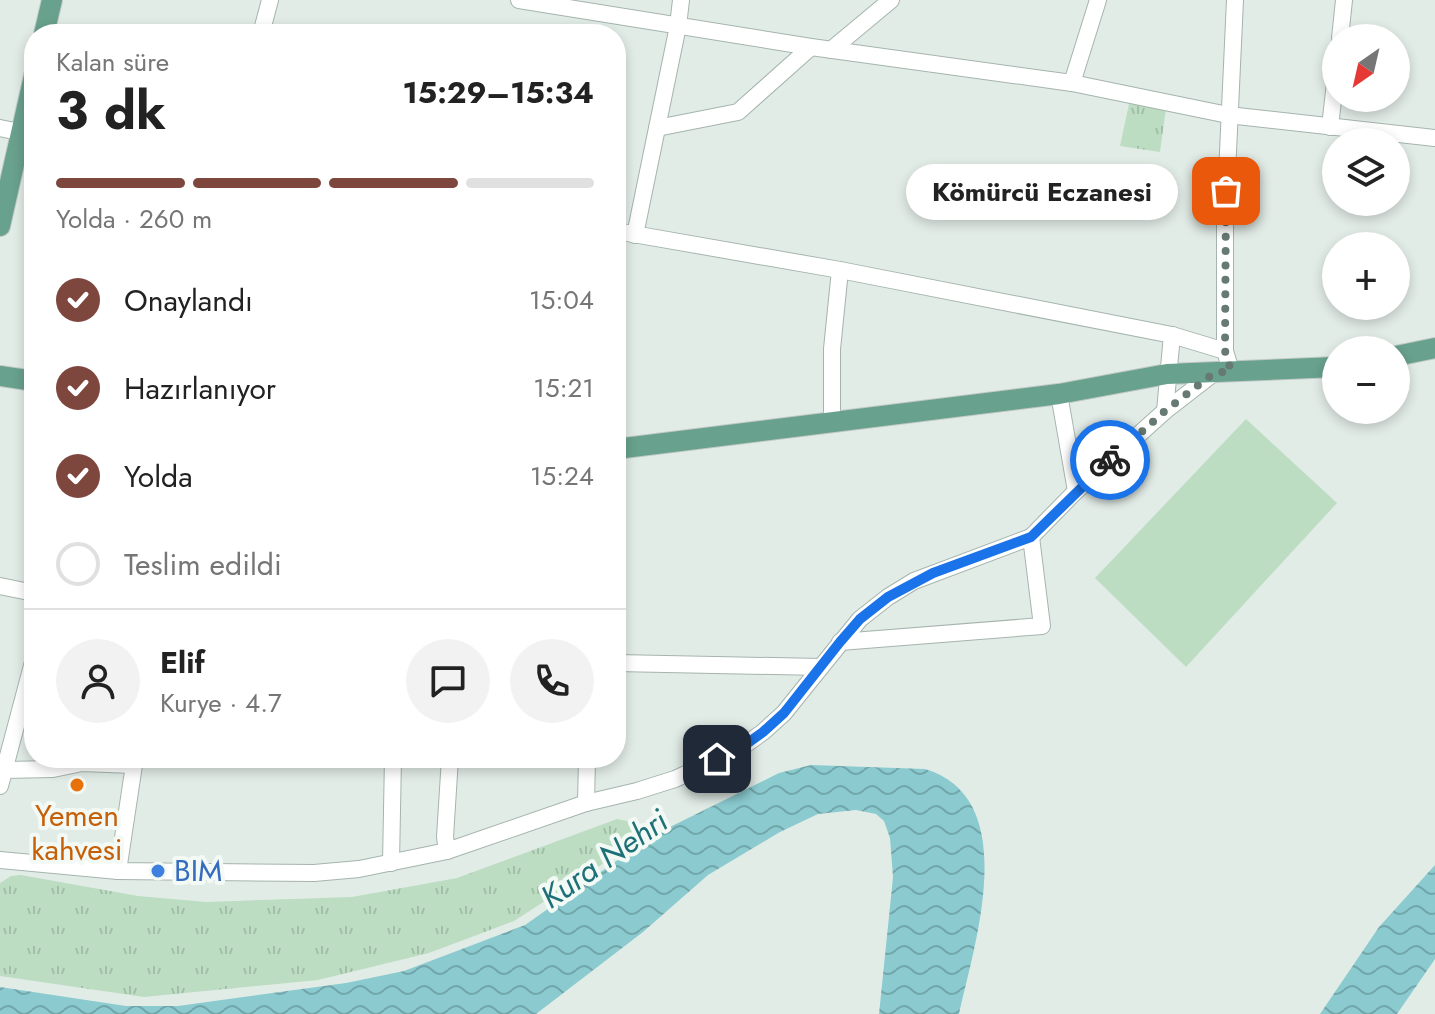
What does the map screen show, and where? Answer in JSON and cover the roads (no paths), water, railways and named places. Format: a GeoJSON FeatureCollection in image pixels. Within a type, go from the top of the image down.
{"type":"FeatureCollection","features":[{"type":"Feature","properties":{"kind":"main road"},"geometry":{"type":"LineString","coordinates":[[46,24],[52,0]]}},
{"type":"Feature","properties":{"kind":"main road"},"geometry":{"type":"LineString","coordinates":[[0,226],[24,111]]}},
{"type":"Feature","properties":{"kind":"main road"},"geometry":{"type":"LineString","coordinates":[[1410,353],[1435,348]]}},
{"type":"Feature","properties":{"kind":"main road"},"geometry":{"type":"LineString","coordinates":[[626,448],[1059,394],[1167,374],[1322,368]]}},
{"type":"Feature","properties":{"kind":"main road"},"geometry":{"type":"LineString","coordinates":[[0,376],[24,380]]}},
{"type":"Feature","properties":{"kind":"street"},"geometry":{"type":"LineString","coordinates":[[264,24],[270,0]]}},
{"type":"Feature","properties":{"kind":"street"},"geometry":{"type":"LineString","coordinates":[[519,0],[811,47],[1072,83],[1228,115],[1435,138]]}},
{"type":"Feature","properties":{"kind":"street"},"geometry":{"type":"LineString","coordinates":[[635,235],[681,0]]}},
{"type":"Feature","properties":{"kind":"street"},"geometry":{"type":"LineString","coordinates":[[831,50],[891,0]]}},
{"type":"Feature","properties":{"kind":"street"},"geometry":{"type":"LineString","coordinates":[[1072,83],[1098,0]]}},
{"type":"Feature","properties":{"kind":"street"},"geometry":{"type":"LineString","coordinates":[[0,860],[118,871],[314,873],[359,869],[447,851],[586,803],[675,779],[738,750],[784,713],[860,619],[888,597],[914,581],[1031,537],[1076,491],[1165,411],[1223,372],[1228,115],[1235,0]]}},
{"type":"Feature","properties":{"kind":"street"},"geometry":{"type":"LineString","coordinates":[[1341,24],[1344,0]]}},
{"type":"Feature","properties":{"kind":"street"},"geometry":{"type":"LineString","coordinates":[[657,128],[738,112],[811,47]]}},
{"type":"Feature","properties":{"kind":"street"},"geometry":{"type":"LineString","coordinates":[[1330,127],[1332,112]]}},
{"type":"Feature","properties":{"kind":"street"},"geometry":{"type":"LineString","coordinates":[[626,233],[840,270],[1172,335],[1225,351]]}},
{"type":"Feature","properties":{"kind":"street"},"geometry":{"type":"LineString","coordinates":[[832,422],[832,349],[840,270]]}},
{"type":"Feature","properties":{"kind":"street"},"geometry":{"type":"LineString","coordinates":[[1165,411],[1172,335]]}},
{"type":"Feature","properties":{"kind":"street"},"geometry":{"type":"LineString","coordinates":[[1059,394],[1076,491]]}},
{"type":"Feature","properties":{"kind":"street"},"geometry":{"type":"LineString","coordinates":[[840,642],[1042,626],[1031,537]]}},
{"type":"Feature","properties":{"kind":"street"},"geometry":{"type":"LineString","coordinates":[[0,586],[24,591]]}},
{"type":"Feature","properties":{"kind":"street"},"geometry":{"type":"LineString","coordinates":[[626,663],[821,667]]}},
{"type":"Feature","properties":{"kind":"street"},"geometry":{"type":"LineString","coordinates":[[24,696],[2,778],[58,768]]}},
{"type":"Feature","properties":{"kind":"street"},"geometry":{"type":"LineString","coordinates":[[118,871],[133,768]]}},
{"type":"Feature","properties":{"kind":"street"},"geometry":{"type":"LineString","coordinates":[[391,863],[393,768]]}},
{"type":"Feature","properties":{"kind":"street"},"geometry":{"type":"LineString","coordinates":[[447,851],[449,768]]}},
{"type":"Feature","properties":{"kind":"street"},"geometry":{"type":"LineString","coordinates":[[586,803],[587,768]]}},
{"type":"Feature","properties":{"kind":"water"},"geometry":{"type":"Polygon","coordinates":[[[811,765],[925,769],[955,785],[974,810],[983,841],[984,876],[981,914],[959,1014],[879,1014],[893,877],[890,838],[884,821],[876,814],[856,810],[818,814],[780,832],[708,875],[643,932],[536,1014],[0,1014],[0,987],[126,1006],[178,1006],[346,983],[404,971],[525,925],[632,850],[672,826],[779,773],[811,765]]]}},
{"type":"Feature","properties":{"kind":"water"},"geometry":{"type":"Polygon","coordinates":[[[1435,865],[1435,959],[1397,1014],[1320,1014],[1379,927],[1435,865]]]}},
{"type":"Feature","properties":{"kind":"place","name":"Kömürcü Eczanesi"},"geometry":{"type":"Point","coordinates":[1226,191]}},
{"type":"Feature","properties":{"kind":"place","name":"Yemen kahvesi"},"geometry":{"type":"Point","coordinates":[77,785]}},
{"type":"Feature","properties":{"kind":"place","name":"BIM"},"geometry":{"type":"Point","coordinates":[158,871]}},
{"type":"Feature","properties":{"kind":"water label","name":"Kura Nehri"},"geometry":{"type":"Point","coordinates":[604,859]}}]}
